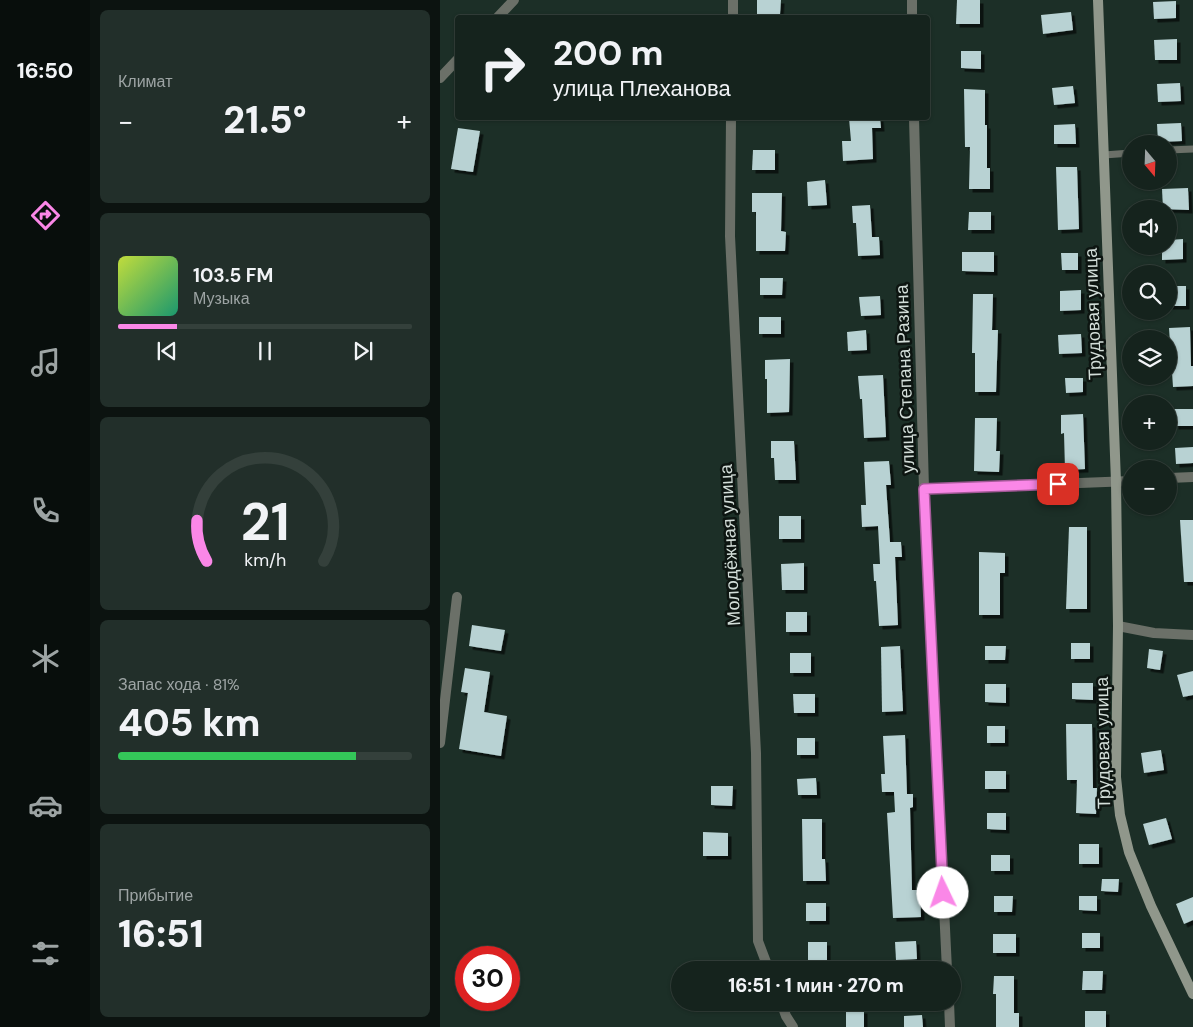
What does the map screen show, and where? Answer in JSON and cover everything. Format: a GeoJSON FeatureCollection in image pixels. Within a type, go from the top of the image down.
{"type":"FeatureCollection","features":[{"type":"Feature","properties":{"kind":"street"},"geometry":{"type":"LineString","coordinates":[[500,15],[514,0]]}},
{"type":"Feature","properties":{"kind":"street"},"geometry":{"type":"LineString","coordinates":[[732,15],[733,0]]}},
{"type":"Feature","properties":{"kind":"street"},"geometry":{"type":"LineString","coordinates":[[912,0],[912,15]]}},
{"type":"Feature","properties":{"kind":"street","name":"Трудовая улица"},"geometry":{"type":"LineString","coordinates":[[1098,0],[1116,482],[1118,626],[1116,778],[1120,815],[1129,852],[1151,906],[1193,994]]}},
{"type":"Feature","properties":{"kind":"street"},"geometry":{"type":"LineString","coordinates":[[440,78],[455,62]]}},
{"type":"Feature","properties":{"kind":"street","name":"Молодёжная улица"},"geometry":{"type":"LineString","coordinates":[[731,120],[730,236],[756,753],[758,941],[765,961]]}},
{"type":"Feature","properties":{"kind":"street","name":"улица Степана Разина"},"geometry":{"type":"LineString","coordinates":[[914,120],[924,489],[947,961]]}},
{"type":"Feature","properties":{"kind":"street"},"geometry":{"type":"LineString","coordinates":[[1177,478],[1193,477]]}},
{"type":"Feature","properties":{"kind":"street"},"geometry":{"type":"LineString","coordinates":[[924,489],[1122,482]]}},
{"type":"Feature","properties":{"kind":"street"},"geometry":{"type":"LineString","coordinates":[[440,742],[457,597]]}},
{"type":"Feature","properties":{"kind":"street"},"geometry":{"type":"LineString","coordinates":[[1118,626],[1154,633],[1193,635]]}},
{"type":"Feature","properties":{"kind":"street"},"geometry":{"type":"LineString","coordinates":[[784,1011],[793,1027]]}},
{"type":"Feature","properties":{"kind":"street"},"geometry":{"type":"LineString","coordinates":[[949,1011],[950,1027]]}},
{"type":"Feature","properties":{"kind":"lane"},"geometry":{"type":"LineString","coordinates":[[1178,150],[1193,149]]}},
{"type":"Feature","properties":{"kind":"lane"},"geometry":{"type":"LineString","coordinates":[[1104,155],[1122,154]]}},
{"type":"Feature","properties":{"kind":"building"},"geometry":{"type":"Polygon","coordinates":[[[757,0],[781,0],[780,14],[757,14],[757,0]]]}},
{"type":"Feature","properties":{"kind":"building"},"geometry":{"type":"Polygon","coordinates":[[[957,0],[980,0],[980,24],[956,24],[957,0]]]}},
{"type":"Feature","properties":{"kind":"building"},"geometry":{"type":"Polygon","coordinates":[[[1176,1],[1176,18],[1154,19],[1153,2],[1176,1]]]}},
{"type":"Feature","properties":{"kind":"building"},"geometry":{"type":"Polygon","coordinates":[[[1071,12],[1073,30],[1043,34],[1041,15],[1071,12]]]}},
{"type":"Feature","properties":{"kind":"building"},"geometry":{"type":"Polygon","coordinates":[[[1177,39],[1177,60],[1155,60],[1154,40],[1177,39]]]}},
{"type":"Feature","properties":{"kind":"building"},"geometry":{"type":"Polygon","coordinates":[[[961,51],[981,51],[981,69],[961,68],[961,51]]]}},
{"type":"Feature","properties":{"kind":"building"},"geometry":{"type":"Polygon","coordinates":[[[1180,83],[1181,101],[1158,102],[1157,84],[1180,83]]]}},
{"type":"Feature","properties":{"kind":"building"},"geometry":{"type":"Polygon","coordinates":[[[1073,86],[1075,103],[1054,105],[1052,88],[1073,86]]]}},
{"type":"Feature","properties":{"kind":"building"},"geometry":{"type":"Polygon","coordinates":[[[964,89],[985,90],[987,168],[990,168],[990,189],[969,189],[970,147],[965,147],[964,89]]]}},
{"type":"Feature","properties":{"kind":"building"},"geometry":{"type":"Polygon","coordinates":[[[849,120],[880,120],[881,128],[872,128],[873,159],[843,161],[842,141],[851,141],[849,120]]]}},
{"type":"Feature","properties":{"kind":"building"},"geometry":{"type":"Polygon","coordinates":[[[1181,123],[1182,141],[1178,141],[1178,135],[1158,135],[1157,124],[1181,123]]]}},
{"type":"Feature","properties":{"kind":"building"},"geometry":{"type":"Polygon","coordinates":[[[1075,124],[1076,144],[1054,144],[1054,125],[1075,124]]]}},
{"type":"Feature","properties":{"kind":"building"},"geometry":{"type":"Polygon","coordinates":[[[458,128],[480,131],[473,172],[451,169],[458,128]]]}},
{"type":"Feature","properties":{"kind":"building"},"geometry":{"type":"Polygon","coordinates":[[[753,150],[775,150],[775,170],[752,170],[753,150]]]}},
{"type":"Feature","properties":{"kind":"building"},"geometry":{"type":"Polygon","coordinates":[[[1056,167],[1077,167],[1079,229],[1058,230],[1056,167]]]}},
{"type":"Feature","properties":{"kind":"building"},"geometry":{"type":"Polygon","coordinates":[[[825,180],[827,205],[808,206],[807,182],[825,180]]]}},
{"type":"Feature","properties":{"kind":"building"},"geometry":{"type":"Polygon","coordinates":[[[1178,188],[1188,188],[1189,210],[1177,210],[1177,200],[1163,200],[1162,190],[1178,190],[1178,188]]]}},
{"type":"Feature","properties":{"kind":"building"},"geometry":{"type":"Polygon","coordinates":[[[752,193],[782,193],[781,231],[786,232],[785,251],[756,251],[756,212],[752,212],[752,193]]]}},
{"type":"Feature","properties":{"kind":"building"},"geometry":{"type":"Polygon","coordinates":[[[870,205],[872,237],[879,237],[880,255],[858,256],[856,223],[853,223],[852,206],[870,205]]]}},
{"type":"Feature","properties":{"kind":"building"},"geometry":{"type":"Polygon","coordinates":[[[969,212],[991,212],[991,230],[968,230],[969,212]]]}},
{"type":"Feature","properties":{"kind":"building"},"geometry":{"type":"Polygon","coordinates":[[[1177,239],[1183,239],[1183,259],[1162,260],[1162,255],[1177,255],[1177,239]]]}},
{"type":"Feature","properties":{"kind":"building"},"geometry":{"type":"Polygon","coordinates":[[[962,252],[994,252],[994,272],[962,271],[962,252]]]}},
{"type":"Feature","properties":{"kind":"building"},"geometry":{"type":"Polygon","coordinates":[[[1061,253],[1078,253],[1078,270],[1062,270],[1061,253]]]}},
{"type":"Feature","properties":{"kind":"building"},"geometry":{"type":"Polygon","coordinates":[[[760,278],[783,278],[782,295],[760,295],[760,278]]]}},
{"type":"Feature","properties":{"kind":"building"},"geometry":{"type":"Polygon","coordinates":[[[1177,286],[1186,286],[1186,306],[1177,306],[1177,286]]]}},
{"type":"Feature","properties":{"kind":"building"},"geometry":{"type":"Polygon","coordinates":[[[1081,290],[1081,310],[1060,311],[1060,291],[1081,290]]]}},
{"type":"Feature","properties":{"kind":"building"},"geometry":{"type":"Polygon","coordinates":[[[973,294],[993,294],[992,330],[998,330],[996,392],[975,392],[975,353],[972,353],[973,294]]]}},
{"type":"Feature","properties":{"kind":"building"},"geometry":{"type":"Polygon","coordinates":[[[880,296],[881,315],[861,316],[859,297],[880,296]]]}},
{"type":"Feature","properties":{"kind":"building"},"geometry":{"type":"Polygon","coordinates":[[[759,317],[781,317],[781,334],[759,334],[759,317]]]}},
{"type":"Feature","properties":{"kind":"building"},"geometry":{"type":"Polygon","coordinates":[[[1190,327],[1193,386],[1173,387],[1173,385],[1177,385],[1177,330],[1169,330],[1169,328],[1190,327]]]}},
{"type":"Feature","properties":{"kind":"building"},"geometry":{"type":"Polygon","coordinates":[[[866,330],[867,350],[848,351],[847,332],[866,330]]]}},
{"type":"Feature","properties":{"kind":"building"},"geometry":{"type":"Polygon","coordinates":[[[1081,334],[1082,353],[1059,354],[1058,335],[1081,334]]]}},
{"type":"Feature","properties":{"kind":"building"},"geometry":{"type":"Polygon","coordinates":[[[790,359],[789,412],[767,413],[765,360],[790,359]]]}},
{"type":"Feature","properties":{"kind":"building"},"geometry":{"type":"Polygon","coordinates":[[[883,375],[886,437],[864,438],[862,399],[860,399],[858,376],[883,375]]]}},
{"type":"Feature","properties":{"kind":"building"},"geometry":{"type":"Polygon","coordinates":[[[1065,378],[1083,378],[1083,392],[1066,393],[1065,378]]]}},
{"type":"Feature","properties":{"kind":"building"},"geometry":{"type":"Polygon","coordinates":[[[1177,409],[1193,409],[1193,426],[1177,426],[1177,409]]]}},
{"type":"Feature","properties":{"kind":"building"},"geometry":{"type":"Polygon","coordinates":[[[1083,414],[1085,469],[1065,470],[1064,433],[1061,434],[1061,415],[1083,414]]]}},
{"type":"Feature","properties":{"kind":"building"},"geometry":{"type":"Polygon","coordinates":[[[975,418],[997,418],[996,451],[1000,451],[999,472],[974,471],[975,418]]]}},
{"type":"Feature","properties":{"kind":"building"},"geometry":{"type":"Polygon","coordinates":[[[771,441],[794,441],[796,480],[775,480],[774,458],[771,458],[771,441]]]}},
{"type":"Feature","properties":{"kind":"building"},"geometry":{"type":"Polygon","coordinates":[[[1193,447],[1193,463],[1177,464],[1175,450],[1177,448],[1193,447]]]}},
{"type":"Feature","properties":{"kind":"building"},"geometry":{"type":"Polygon","coordinates":[[[889,461],[891,485],[886,485],[890,542],[901,542],[902,557],[895,557],[898,625],[879,626],[873,564],[880,564],[878,526],[862,527],[861,505],[866,505],[864,462],[889,461]]]}},
{"type":"Feature","properties":{"kind":"building"},"geometry":{"type":"Polygon","coordinates":[[[779,516],[801,516],[801,539],[779,539],[779,516]]]}},
{"type":"Feature","properties":{"kind":"building"},"geometry":{"type":"Polygon","coordinates":[[[1180,520],[1193,520],[1193,582],[1184,582],[1180,520]]]}},
{"type":"Feature","properties":{"kind":"building"},"geometry":{"type":"Polygon","coordinates":[[[1069,527],[1087,527],[1087,609],[1066,609],[1069,527]]]}},
{"type":"Feature","properties":{"kind":"building"},"geometry":{"type":"Polygon","coordinates":[[[979,552],[1005,553],[1005,573],[1000,573],[1000,615],[979,615],[979,552]]]}},
{"type":"Feature","properties":{"kind":"building"},"geometry":{"type":"Polygon","coordinates":[[[804,563],[804,590],[782,590],[781,564],[804,563]]]}},
{"type":"Feature","properties":{"kind":"building"},"geometry":{"type":"Polygon","coordinates":[[[786,612],[807,612],[807,632],[786,632],[786,612]]]}},
{"type":"Feature","properties":{"kind":"building"},"geometry":{"type":"Polygon","coordinates":[[[472,625],[505,630],[501,651],[469,646],[472,625]]]}},
{"type":"Feature","properties":{"kind":"building"},"geometry":{"type":"Polygon","coordinates":[[[1071,643],[1090,643],[1090,659],[1071,659],[1071,643]]]}},
{"type":"Feature","properties":{"kind":"building"},"geometry":{"type":"Polygon","coordinates":[[[900,646],[903,711],[882,712],[881,647],[900,646]]]}},
{"type":"Feature","properties":{"kind":"building"},"geometry":{"type":"Polygon","coordinates":[[[985,646],[1006,646],[1005,660],[985,660],[985,646]]]}},
{"type":"Feature","properties":{"kind":"building"},"geometry":{"type":"Polygon","coordinates":[[[1149,649],[1163,651],[1160,670],[1147,668],[1149,649]]]}},
{"type":"Feature","properties":{"kind":"building"},"geometry":{"type":"Polygon","coordinates":[[[790,653],[811,653],[811,673],[790,673],[790,653]]]}},
{"type":"Feature","properties":{"kind":"building"},"geometry":{"type":"Polygon","coordinates":[[[465,668],[490,672],[484,712],[507,716],[501,756],[459,749],[468,693],[461,692],[465,668]]]}},
{"type":"Feature","properties":{"kind":"building"},"geometry":{"type":"Polygon","coordinates":[[[1193,671],[1193,695],[1183,697],[1177,675],[1193,671]]]}},
{"type":"Feature","properties":{"kind":"building"},"geometry":{"type":"Polygon","coordinates":[[[1072,683],[1093,683],[1093,700],[1072,699],[1072,683]]]}},
{"type":"Feature","properties":{"kind":"building"},"geometry":{"type":"Polygon","coordinates":[[[985,684],[1006,684],[1006,703],[985,702],[985,684]]]}},
{"type":"Feature","properties":{"kind":"building"},"geometry":{"type":"Polygon","coordinates":[[[793,694],[815,694],[815,713],[794,713],[793,694]]]}},
{"type":"Feature","properties":{"kind":"building"},"geometry":{"type":"Polygon","coordinates":[[[1066,724],[1092,724],[1093,788],[1097,788],[1096,814],[1076,813],[1077,780],[1067,780],[1066,724]]]}},
{"type":"Feature","properties":{"kind":"building"},"geometry":{"type":"Polygon","coordinates":[[[987,726],[1005,726],[1005,743],[987,743],[987,726]]]}},
{"type":"Feature","properties":{"kind":"building"},"geometry":{"type":"Polygon","coordinates":[[[905,735],[907,794],[913,794],[913,807],[910,808],[912,890],[920,890],[921,917],[893,918],[887,813],[895,812],[894,792],[882,792],[881,774],[885,774],[883,736],[905,735]]]}},
{"type":"Feature","properties":{"kind":"building"},"geometry":{"type":"Polygon","coordinates":[[[797,738],[815,738],[815,755],[797,755],[797,738]]]}},
{"type":"Feature","properties":{"kind":"building"},"geometry":{"type":"Polygon","coordinates":[[[1161,750],[1164,770],[1144,773],[1141,753],[1161,750]]]}},
{"type":"Feature","properties":{"kind":"building"},"geometry":{"type":"Polygon","coordinates":[[[985,771],[1006,771],[1006,789],[985,789],[985,771]]]}},
{"type":"Feature","properties":{"kind":"building"},"geometry":{"type":"Polygon","coordinates":[[[816,778],[817,795],[798,795],[797,779],[816,778]]]}},
{"type":"Feature","properties":{"kind":"building"},"geometry":{"type":"Polygon","coordinates":[[[711,786],[733,786],[732,806],[711,805],[711,786]]]}},
{"type":"Feature","properties":{"kind":"building"},"geometry":{"type":"Polygon","coordinates":[[[987,813],[1006,813],[1006,830],[987,829],[987,813]]]}},
{"type":"Feature","properties":{"kind":"building"},"geometry":{"type":"Polygon","coordinates":[[[1166,818],[1172,839],[1149,845],[1143,824],[1166,818]]]}},
{"type":"Feature","properties":{"kind":"building"},"geometry":{"type":"Polygon","coordinates":[[[802,819],[822,819],[822,859],[825,859],[826,881],[803,881],[802,819]]]}},
{"type":"Feature","properties":{"kind":"building"},"geometry":{"type":"Polygon","coordinates":[[[703,832],[728,833],[728,856],[703,856],[703,832]]]}},
{"type":"Feature","properties":{"kind":"building"},"geometry":{"type":"Polygon","coordinates":[[[1079,844],[1099,844],[1099,864],[1079,864],[1079,844]]]}},
{"type":"Feature","properties":{"kind":"building"},"geometry":{"type":"Polygon","coordinates":[[[991,855],[1010,855],[1010,871],[991,871],[991,855]]]}},
{"type":"Feature","properties":{"kind":"building"},"geometry":{"type":"Polygon","coordinates":[[[1102,879],[1119,879],[1118,892],[1101,891],[1102,879]]]}},
{"type":"Feature","properties":{"kind":"building"},"geometry":{"type":"Polygon","coordinates":[[[994,896],[1013,896],[1012,912],[994,912],[994,896]]]}},
{"type":"Feature","properties":{"kind":"building"},"geometry":{"type":"Polygon","coordinates":[[[1079,896],[1097,896],[1097,911],[1079,910],[1079,896]]]}},
{"type":"Feature","properties":{"kind":"building"},"geometry":{"type":"Polygon","coordinates":[[[1193,897],[1193,920],[1184,924],[1176,904],[1193,897]]]}},
{"type":"Feature","properties":{"kind":"building"},"geometry":{"type":"Polygon","coordinates":[[[806,903],[826,903],[826,921],[806,921],[806,903]]]}},
{"type":"Feature","properties":{"kind":"building"},"geometry":{"type":"Polygon","coordinates":[[[1082,933],[1100,933],[1100,948],[1082,948],[1082,933]]]}},
{"type":"Feature","properties":{"kind":"building"},"geometry":{"type":"Polygon","coordinates":[[[993,934],[1016,934],[1016,953],[993,953],[993,934]]]}},
{"type":"Feature","properties":{"kind":"building"},"geometry":{"type":"Polygon","coordinates":[[[916,941],[917,959],[896,960],[895,942],[916,941]]]}},
{"type":"Feature","properties":{"kind":"building"},"geometry":{"type":"Polygon","coordinates":[[[808,942],[827,942],[827,961],[808,961],[808,942]]]}},
{"type":"Feature","properties":{"kind":"building"},"geometry":{"type":"Polygon","coordinates":[[[1083,971],[1103,971],[1102,990],[1082,990],[1083,971]]]}},
{"type":"Feature","properties":{"kind":"building"},"geometry":{"type":"Polygon","coordinates":[[[994,976],[1014,976],[1014,1013],[1019,1013],[1019,1027],[996,1027],[996,994],[993,994],[994,976]]]}},
{"type":"Feature","properties":{"kind":"building"},"geometry":{"type":"Polygon","coordinates":[[[846,1011],[864,1011],[864,1027],[846,1027],[846,1011]]]}},
{"type":"Feature","properties":{"kind":"building"},"geometry":{"type":"Polygon","coordinates":[[[1085,1011],[1106,1011],[1106,1027],[1085,1027],[1085,1011]]]}},
{"type":"Feature","properties":{"kind":"building"},"geometry":{"type":"Polygon","coordinates":[[[922,1015],[923,1027],[904,1027],[904,1016],[922,1015]]]}},
{"type":"Feature","properties":{"kind":"route"},"geometry":{"type":"LineString","coordinates":[[943,893],[924,489],[1058,484]]}}]}
